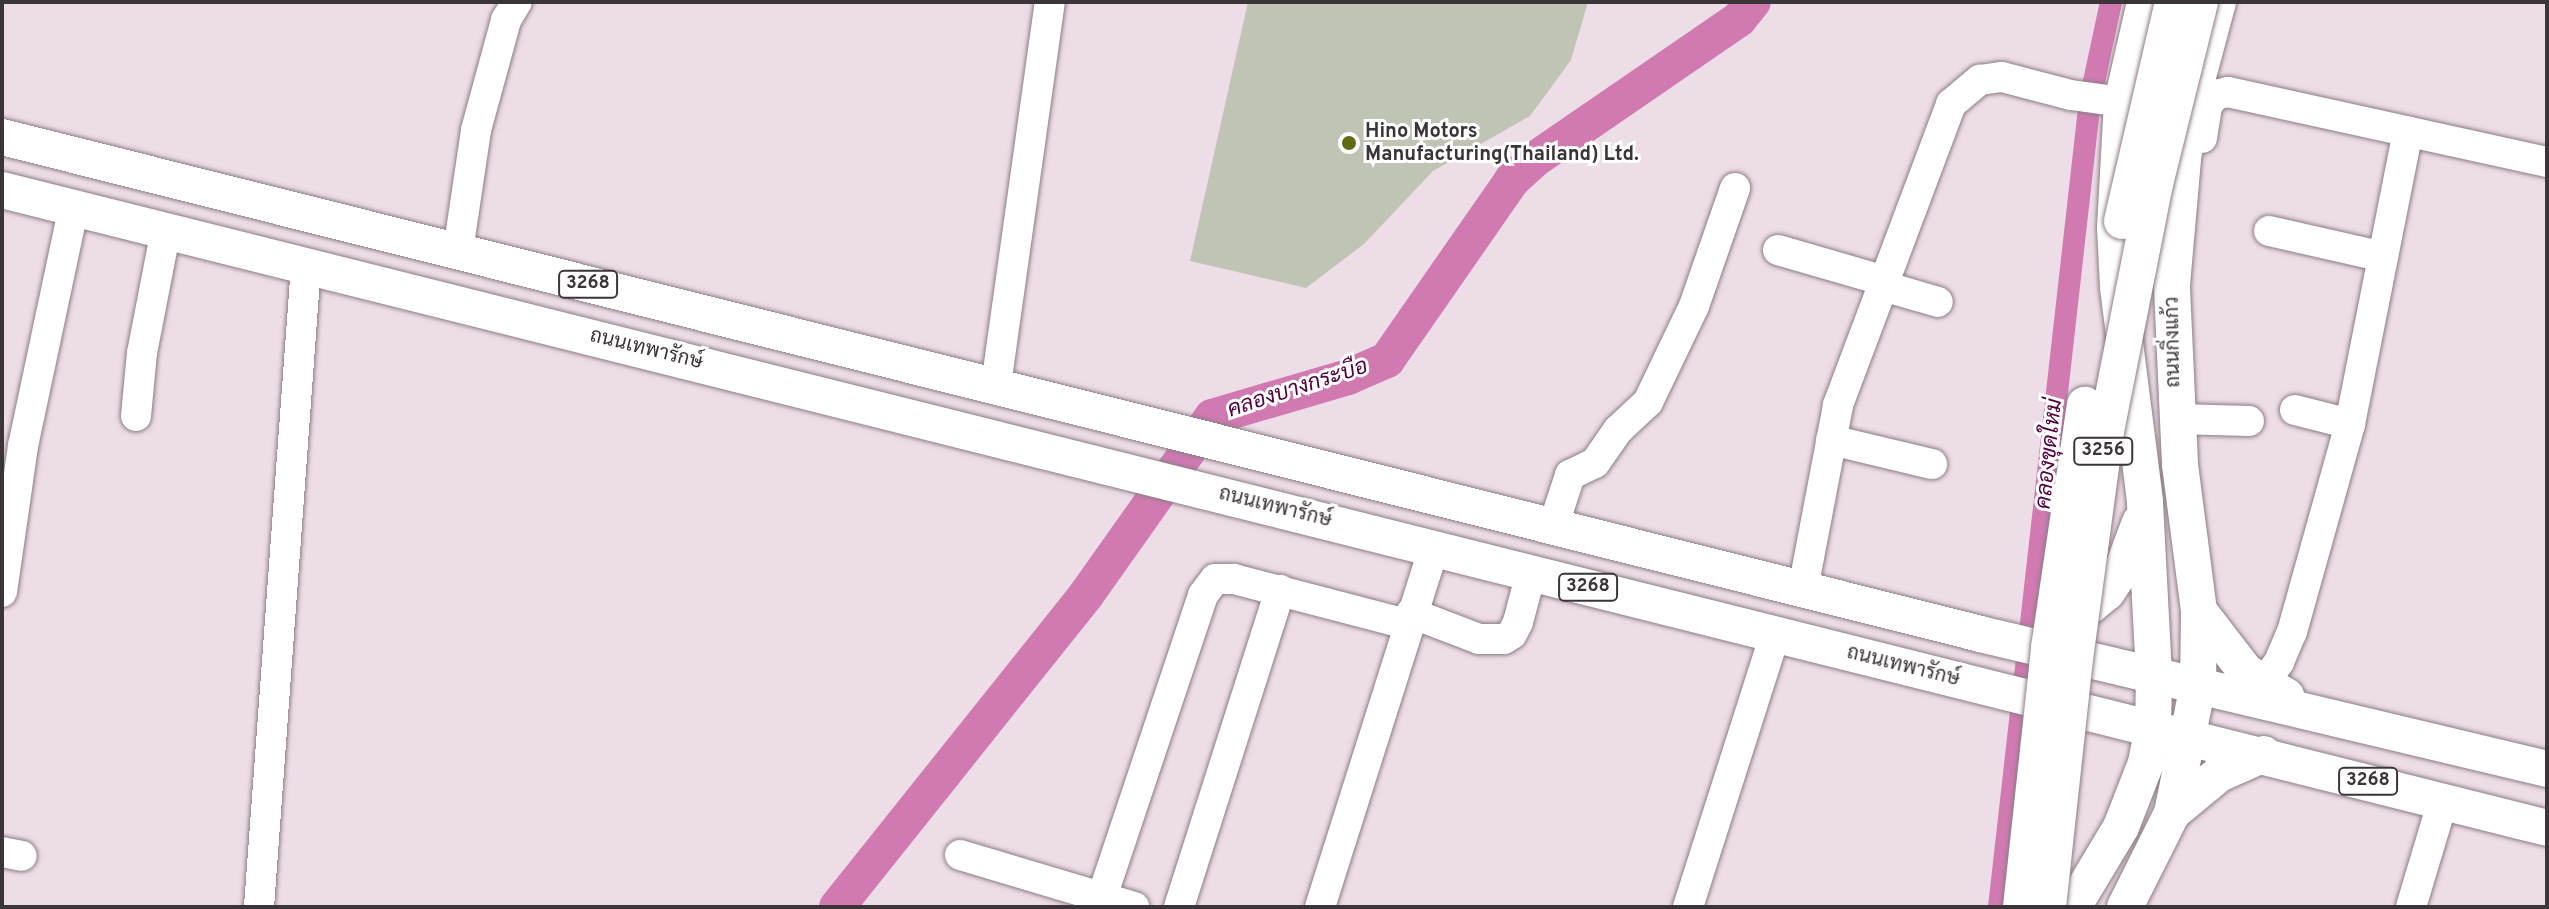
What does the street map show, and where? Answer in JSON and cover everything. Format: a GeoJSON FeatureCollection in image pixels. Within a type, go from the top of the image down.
{"type":"FeatureCollection","features":[{"type":"Feature","properties":{"kind":"main road","name":"3256"},"geometry":{"type":"LineString","coordinates":[[2082,893],[2121,827],[2137,787],[2153,728],[2140,672],[2145,501],[2118,287],[2115,182],[2104,98],[2145,2]]}},
{"type":"Feature","properties":{"kind":"main road","name":"3256"},"geometry":{"type":"LineString","coordinates":[[2021,907],[2036,752],[2066,518],[2092,366],[2132,171],[2173,2]]}},
{"type":"Feature","properties":{"kind":"main road","name":"3256"},"geometry":{"type":"LineString","coordinates":[[2048,907],[2075,659],[2108,417],[2152,198],[2200,2]]}},
{"type":"Feature","properties":{"kind":"main road","name":"ถนนกิ่งแก้ว"},"geometry":{"type":"LineString","coordinates":[[2172,813],[2198,685],[2199,611],[2176,419],[2172,285],[2177,198],[2191,112],[2218,2]]}},
{"type":"Feature","properties":{"kind":"main road","name":"3268"},"geometry":{"type":"LineString","coordinates":[[2,137],[1554,524],[1980,634],[2547,769]]}},
{"type":"Feature","properties":{"kind":"main road","name":"ถนนเทพารักษ์"},"geometry":{"type":"LineString","coordinates":[[2,190],[1146,474],[1775,635],[2264,754],[2547,828]]}},
{"type":"Feature","properties":{"kind":"main road"},"geometry":{"type":"LineString","coordinates":[[634,347],[645,298]]}},
{"type":"Feature","properties":{"kind":"main road"},"geometry":{"type":"LineString","coordinates":[[1980,634],[2061,618],[2091,605],[2115,581],[2131,552],[2145,501]]}},
{"type":"Feature","properties":{"kind":"main road"},"geometry":{"type":"LineString","coordinates":[[2199,611],[2246,672],[2262,684],[2326,718]]}},
{"type":"Feature","properties":{"kind":"main road"},"geometry":{"type":"LineString","coordinates":[[2110,718],[2132,760],[2137,787]]}},
{"type":"Feature","properties":{"kind":"main road"},"geometry":{"type":"LineString","coordinates":[[2125,907],[2172,813],[2219,774],[2264,754]]}},
{"type":"Feature","properties":{"kind":"street"},"geometry":{"type":"LineString","coordinates":[[458,251],[476,130],[506,20],[517,2]]}},
{"type":"Feature","properties":{"kind":"street"},"geometry":{"type":"LineString","coordinates":[[996,385],[1050,2]]}},
{"type":"Feature","properties":{"kind":"street"},"geometry":{"type":"LineString","coordinates":[[1803,589],[1838,405],[1951,104],[1980,80],[2002,77],[2104,98]]}},
{"type":"Feature","properties":{"kind":"street"},"geometry":{"type":"LineString","coordinates":[[2172,285],[2181,272],[2190,247],[2205,117],[2207,106],[2215,95],[2228,92],[2547,162]]}},
{"type":"Feature","properties":{"kind":"street"},"geometry":{"type":"LineString","coordinates":[[2262,684],[2279,662],[2292,632],[2350,424],[2408,132]]}},
{"type":"Feature","properties":{"kind":"street"},"geometry":{"type":"LineString","coordinates":[[1554,524],[1570,475],[1595,463],[1618,430],[1648,402],[1694,306],[1735,188]]}},
{"type":"Feature","properties":{"kind":"street"},"geometry":{"type":"LineString","coordinates":[[2,592],[23,446],[74,207]]}},
{"type":"Feature","properties":{"kind":"street"},"geometry":{"type":"LineString","coordinates":[[136,416],[142,353],[166,230]]}},
{"type":"Feature","properties":{"kind":"street"},"geometry":{"type":"LineString","coordinates":[[2269,231],[2383,257]]}},
{"type":"Feature","properties":{"kind":"street"},"geometry":{"type":"LineString","coordinates":[[1778,250],[1938,302]]}},
{"type":"Feature","properties":{"kind":"street"},"geometry":{"type":"LineString","coordinates":[[259,907],[306,266]]}},
{"type":"Feature","properties":{"kind":"street"},"geometry":{"type":"LineString","coordinates":[[2295,410],[2350,424]]}},
{"type":"Feature","properties":{"kind":"street"},"geometry":{"type":"LineString","coordinates":[[2176,419],[2249,421]]}},
{"type":"Feature","properties":{"kind":"street"},"geometry":{"type":"LineString","coordinates":[[1831,440],[1932,464]]}},
{"type":"Feature","properties":{"kind":"street"},"geometry":{"type":"LineString","coordinates":[[1320,907],[1409,618],[1434,548]]}},
{"type":"Feature","properties":{"kind":"street"},"geometry":{"type":"LineString","coordinates":[[1102,897],[1203,595],[1215,579],[1234,579],[1409,618],[1479,639],[1504,639],[1512,634],[1518,622],[1531,573]]}},
{"type":"Feature","properties":{"kind":"street"},"geometry":{"type":"LineString","coordinates":[[1179,907],[1280,590]]}},
{"type":"Feature","properties":{"kind":"street"},"geometry":{"type":"LineString","coordinates":[[1688,907],[1775,635]]}},
{"type":"Feature","properties":{"kind":"street"},"geometry":{"type":"LineString","coordinates":[[2411,907],[2443,800]]}},
{"type":"Feature","properties":{"kind":"street"},"geometry":{"type":"LineString","coordinates":[[960,855],[1134,907]]}},
{"type":"Feature","properties":{"kind":"building","name":"Hino Motors Manufacturing(Thailand) Ltd."},"geometry":{"type":"Polygon","coordinates":[[[1248,2],[1588,2],[1571,60],[1530,116],[1433,171],[1364,244],[1306,288],[1190,261],[1248,2]]]}},
{"type":"Feature","properties":{"kind":"waterway","name":"คลองบางกระบือ"},"geometry":{"type":"LineString","coordinates":[[837,907],[1086,595],[1212,417],[1348,377],[1387,360],[1512,180],[1534,160],[1739,19],[1753,2]]}},
{"type":"Feature","properties":{"kind":"waterway","name":"คลองขุดใหม่"},"geometry":{"type":"LineString","coordinates":[[1999,907],[2090,100],[2111,2]]}},
{"type":"Feature","properties":{"kind":"place","name":"Hino Motors Manufacturing(Thailand) Ltd."},"geometry":{"type":"Point","coordinates":[1349,143]}}]}
